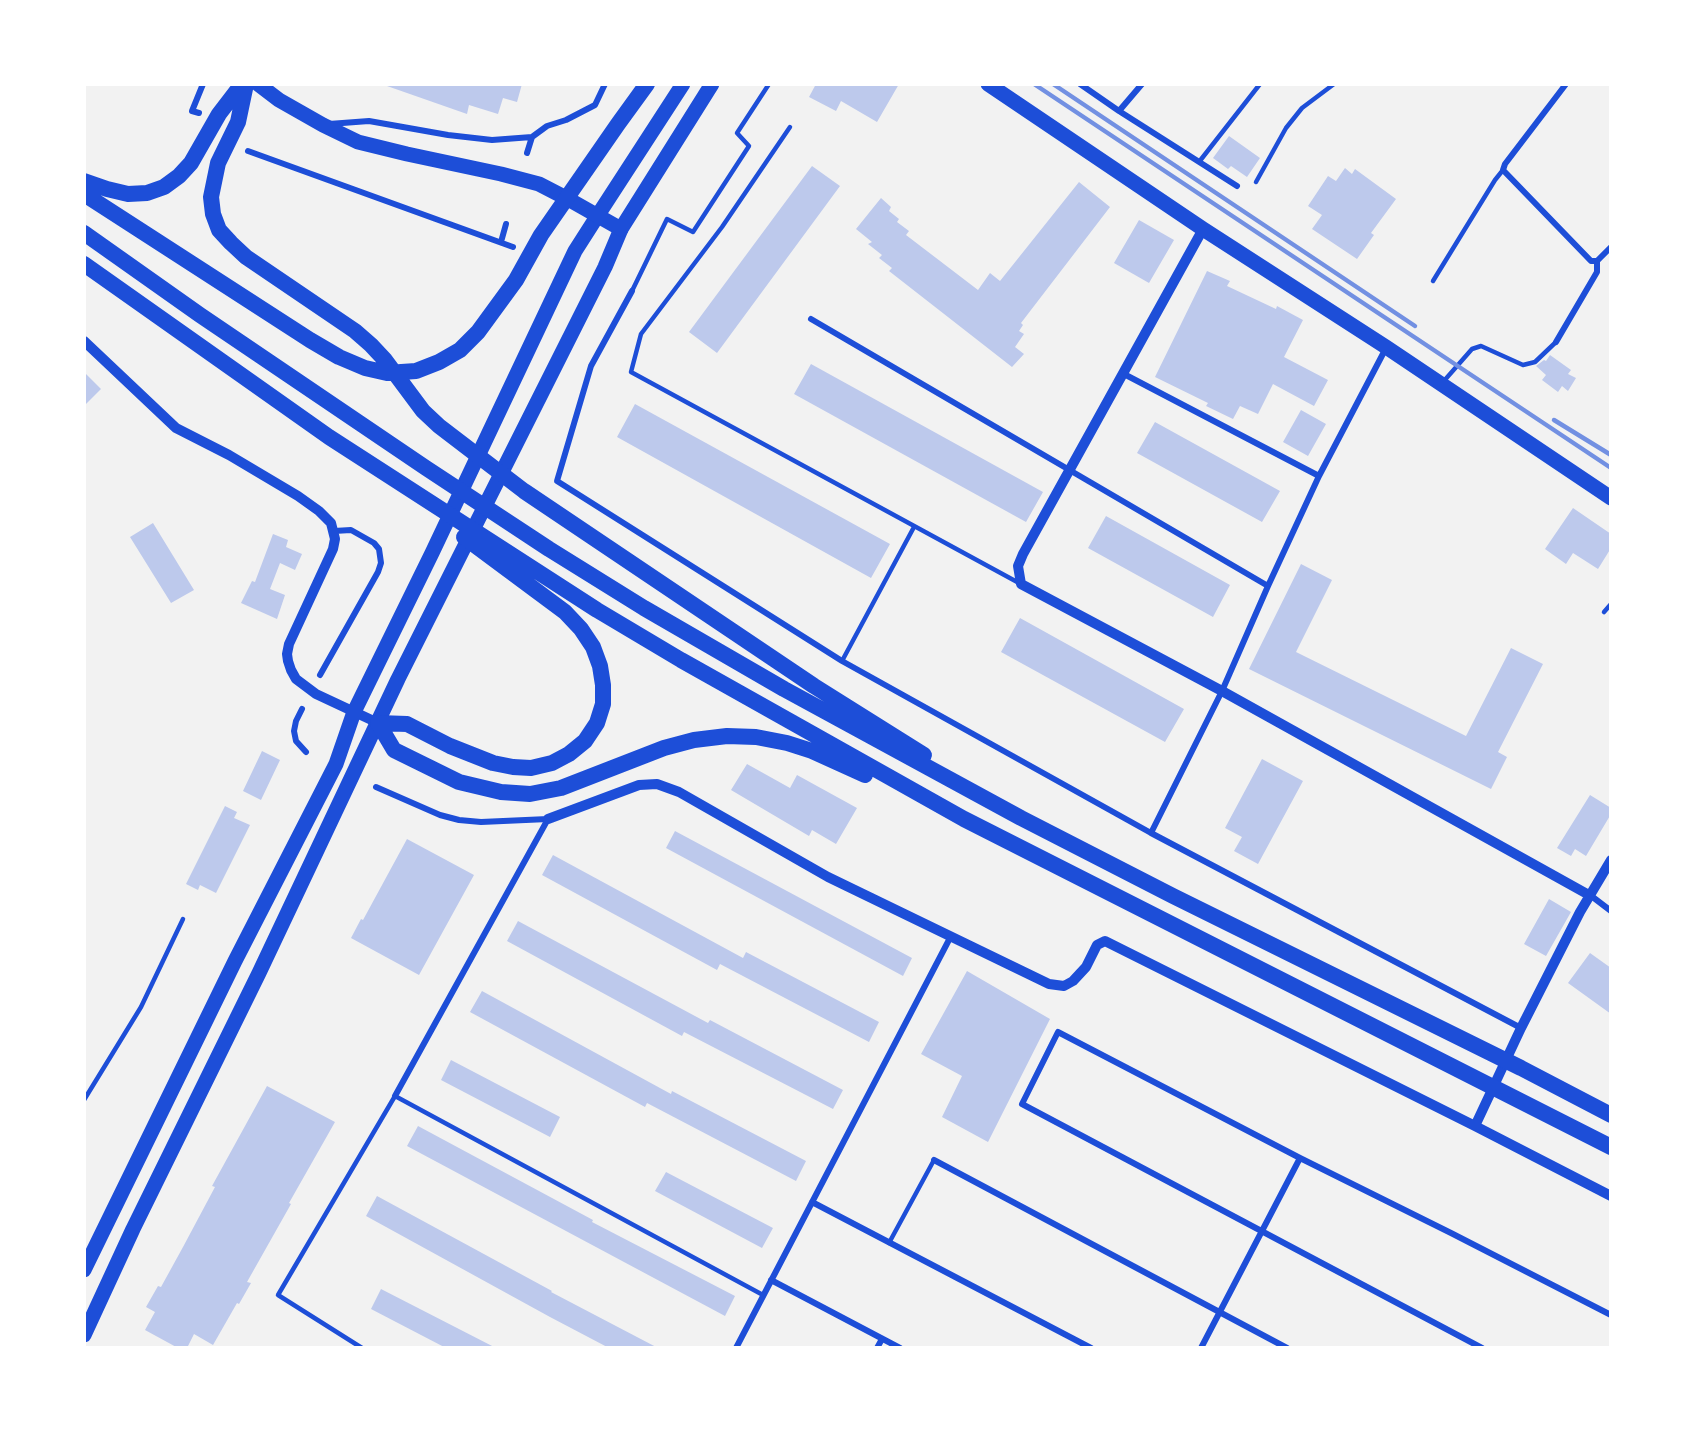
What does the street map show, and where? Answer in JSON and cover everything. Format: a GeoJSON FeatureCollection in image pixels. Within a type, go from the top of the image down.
{"type":"FeatureCollection","features":[{"type":"Feature","properties":{"kind":"highway"},"geometry":{"type":"LineString","coordinates":[[84,181],[128,194],[147,193],[164,187],[191,163],[219,114],[244,84]]}},
{"type":"Feature","properties":{"kind":"highway"},"geometry":{"type":"LineString","coordinates":[[244,84],[238,122],[218,163],[211,197],[213,214],[219,230],[231,243],[246,257],[355,331],[385,360],[423,411],[439,426],[524,490],[814,686],[887,730],[1021,818]]}},
{"type":"Feature","properties":{"kind":"highway"},"geometry":{"type":"LineString","coordinates":[[84,194],[339,357],[365,368],[387,373],[416,371],[460,350],[493,314],[541,236],[647,84]]}},
{"type":"Feature","properties":{"kind":"highway"},"geometry":{"type":"LineString","coordinates":[[84,233],[210,322],[559,555],[644,608],[784,689],[1021,818],[1611,1115]]}},
{"type":"Feature","properties":{"kind":"highway"},"geometry":{"type":"LineString","coordinates":[[84,264],[329,437],[565,612],[581,629],[593,647],[600,666],[603,704],[597,723],[585,741],[569,754],[552,763],[531,768],[493,763],[450,746],[407,724],[378,723]]}},
{"type":"Feature","properties":{"kind":"highway"},"geometry":{"type":"LineString","coordinates":[[329,437],[597,610],[768,710],[964,819],[1611,1147]]}},
{"type":"Feature","properties":{"kind":"highway"},"geometry":{"type":"LineString","coordinates":[[378,723],[394,750],[459,782],[501,792],[530,794],[561,788],[664,748],[694,740],[728,736],[756,737],[787,743],[812,752],[964,819]]}},
{"type":"Feature","properties":{"kind":"main road"},"geometry":{"type":"LineString","coordinates":[[258,84],[279,100],[358,142],[539,184],[621,229]]}},
{"type":"Feature","properties":{"kind":"main road"},"geometry":{"type":"LineString","coordinates":[[84,1269],[235,961],[336,764],[354,712],[575,251],[683,84]]}},
{"type":"Feature","properties":{"kind":"main road"},"geometry":{"type":"LineString","coordinates":[[84,1335],[398,679],[605,267],[621,229],[712,84]]}},
{"type":"Feature","properties":{"kind":"main road"},"geometry":{"type":"LineString","coordinates":[[988,84],[1611,498]]}},
{"type":"Feature","properties":{"kind":"street"},"geometry":{"type":"LineString","coordinates":[[199,113],[192,111],[203,84]]}},
{"type":"Feature","properties":{"kind":"street"},"geometry":{"type":"LineString","coordinates":[[323,125],[369,121],[492,140],[532,137],[547,126],[566,120],[595,105],[604,84]]}},
{"type":"Feature","properties":{"kind":"street"},"geometry":{"type":"LineString","coordinates":[[1080,84],[1238,186]]}},
{"type":"Feature","properties":{"kind":"street"},"geometry":{"type":"LineString","coordinates":[[1119,111],[1142,84]]}},
{"type":"Feature","properties":{"kind":"street"},"geometry":{"type":"LineString","coordinates":[[1566,84],[1505,164],[1503,170],[1591,261],[1597,261],[1611,247]]}},
{"type":"Feature","properties":{"kind":"street"},"geometry":{"type":"LineString","coordinates":[[527,153],[532,137]]}},
{"type":"Feature","properties":{"kind":"street"},"geometry":{"type":"LineString","coordinates":[[248,151],[513,247]]}},
{"type":"Feature","properties":{"kind":"street"},"geometry":{"type":"LineString","coordinates":[[501,242],[506,224]]}},
{"type":"Feature","properties":{"kind":"street"},"geometry":{"type":"LineString","coordinates":[[1203,229],[1023,554],[1018,566],[1021,584],[1222,691],[1589,895],[1611,911]]}},
{"type":"Feature","properties":{"kind":"street"},"geometry":{"type":"LineString","coordinates":[[1556,342],[1597,272],[1597,261]]}},
{"type":"Feature","properties":{"kind":"street"},"geometry":{"type":"LineString","coordinates":[[632,291],[591,366],[557,481],[842,661],[1151,833],[1521,1028]]}},
{"type":"Feature","properties":{"kind":"street"},"geometry":{"type":"LineString","coordinates":[[811,319],[1268,586]]}},
{"type":"Feature","properties":{"kind":"street"},"geometry":{"type":"LineString","coordinates":[[84,341],[176,428],[229,454],[298,496],[331,523],[334,531],[333,549],[292,636],[287,654],[296,679],[316,694],[378,723]]}},
{"type":"Feature","properties":{"kind":"street"},"geometry":{"type":"LineString","coordinates":[[1151,833],[1222,691],[1318,476],[1386,347]]}},
{"type":"Feature","properties":{"kind":"street"},"geometry":{"type":"LineString","coordinates":[[1122,373],[1318,476]]}},
{"type":"Feature","properties":{"kind":"street"},"geometry":{"type":"LineString","coordinates":[[320,675],[381,563],[379,549],[374,543],[351,530],[334,531]]}},
{"type":"Feature","properties":{"kind":"street"},"geometry":{"type":"LineString","coordinates":[[302,709],[294,731],[296,741],[306,752]]}},
{"type":"Feature","properties":{"kind":"street"},"geometry":{"type":"LineString","coordinates":[[376,787],[440,815],[481,822],[548,819],[639,785],[657,784],[679,792],[828,877],[1049,984],[1064,987],[1073,981],[1086,967],[1097,945],[1105,941],[1611,1196]]}},
{"type":"Feature","properties":{"kind":"street"},"geometry":{"type":"LineString","coordinates":[[395,1096],[548,819]]}},
{"type":"Feature","properties":{"kind":"street"},"geometry":{"type":"LineString","coordinates":[[1475,1126],[1521,1028],[1589,895],[1611,860]]}},
{"type":"Feature","properties":{"kind":"street"},"geometry":{"type":"LineString","coordinates":[[736,1348],[952,936]]}},
{"type":"Feature","properties":{"kind":"street"},"geometry":{"type":"LineString","coordinates":[[1482,1348],[1022,1104],[1058,1032],[1300,1158],[1611,1315]]}},
{"type":"Feature","properties":{"kind":"street"},"geometry":{"type":"LineString","coordinates":[[1201,1348],[1300,1158]]}},
{"type":"Feature","properties":{"kind":"street"},"geometry":{"type":"LineString","coordinates":[[934,1160],[1287,1348]]}},
{"type":"Feature","properties":{"kind":"street"},"geometry":{"type":"LineString","coordinates":[[812,1202],[1091,1348]]}},
{"type":"Feature","properties":{"kind":"street"},"geometry":{"type":"LineString","coordinates":[[771,1280],[900,1348]]}},
{"type":"Feature","properties":{"kind":"street"},"geometry":{"type":"LineString","coordinates":[[877,1348],[882,1339]]}},
{"type":"Feature","properties":{"kind":"lane"},"geometry":{"type":"LineString","coordinates":[[632,291],[667,219],[693,232],[749,146],[737,132],[769,84]]}},
{"type":"Feature","properties":{"kind":"lane"},"geometry":{"type":"LineString","coordinates":[[1199,162],[1260,84]]}},
{"type":"Feature","properties":{"kind":"lane"},"geometry":{"type":"LineString","coordinates":[[1256,182],[1286,128],[1302,108],[1334,84]]}},
{"type":"Feature","properties":{"kind":"lane"},"geometry":{"type":"LineString","coordinates":[[790,127],[722,227],[641,334],[631,372],[1021,584]]}},
{"type":"Feature","properties":{"kind":"lane"},"geometry":{"type":"LineString","coordinates":[[1432,281],[1503,170]]}},
{"type":"Feature","properties":{"kind":"lane"},"geometry":{"type":"LineString","coordinates":[[1442,384],[1472,349],[1481,346],[1523,365],[1535,362],[1556,342]]}},
{"type":"Feature","properties":{"kind":"lane"},"geometry":{"type":"LineString","coordinates":[[842,661],[914,527]]}},
{"type":"Feature","properties":{"kind":"lane"},"geometry":{"type":"LineString","coordinates":[[1604,612],[1611,604]]}},
{"type":"Feature","properties":{"kind":"lane"},"geometry":{"type":"LineString","coordinates":[[84,1100],[141,1006],[183,919]]}},
{"type":"Feature","properties":{"kind":"lane"},"geometry":{"type":"LineString","coordinates":[[362,1348],[278,1295],[395,1096],[763,1295]]}},
{"type":"Feature","properties":{"kind":"lane"},"geometry":{"type":"LineString","coordinates":[[889,1243],[934,1160]]}},
{"type":"Feature","properties":{"kind":"building"},"geometry":{"type":"Polygon","coordinates":[[[388,84],[522,84],[517,102],[503,98],[498,114],[469,105],[467,114],[387,86],[388,84]]]}},
{"type":"Feature","properties":{"kind":"building"},"geometry":{"type":"Polygon","coordinates":[[[816,84],[899,84],[877,122],[841,101],[836,111],[809,97],[816,84]]]}},
{"type":"Feature","properties":{"kind":"building"},"geometry":{"type":"Polygon","coordinates":[[[1229,136],[1260,158],[1247,177],[1231,166],[1228,169],[1213,158],[1229,136]]]}},
{"type":"Feature","properties":{"kind":"building"},"geometry":{"type":"Polygon","coordinates":[[[812,166],[840,186],[717,353],[689,332],[812,166]]]}},
{"type":"Feature","properties":{"kind":"building"},"geometry":{"type":"Polygon","coordinates":[[[1345,168],[1352,174],[1355,169],[1396,199],[1371,233],[1374,235],[1357,259],[1312,229],[1322,215],[1308,206],[1328,176],[1336,181],[1345,168]]]}},
{"type":"Feature","properties":{"kind":"building"},"geometry":{"type":"Polygon","coordinates":[[[1079,182],[1110,207],[1021,323],[1023,325],[1019,331],[1024,334],[1015,347],[1024,354],[1012,367],[889,271],[892,268],[879,258],[882,255],[868,244],[872,242],[856,229],[881,198],[891,207],[889,211],[899,219],[897,222],[909,231],[906,235],[978,290],[990,273],[1000,281],[1079,182]]]}},
{"type":"Feature","properties":{"kind":"building"},"geometry":{"type":"Polygon","coordinates":[[[1139,220],[1174,240],[1149,283],[1114,263],[1139,220]]]}},
{"type":"Feature","properties":{"kind":"building"},"geometry":{"type":"Polygon","coordinates":[[[1207,271],[1230,281],[1227,286],[1276,309],[1277,306],[1303,320],[1284,357],[1328,380],[1314,406],[1273,384],[1258,414],[1240,406],[1233,419],[1206,406],[1208,403],[1155,377],[1207,271]]]}},
{"type":"Feature","properties":{"kind":"building"},"geometry":{"type":"Polygon","coordinates":[[[1550,355],[1571,370],[1568,374],[1576,378],[1568,391],[1562,386],[1558,392],[1542,380],[1546,375],[1536,366],[1546,361],[1550,355]]]}},
{"type":"Feature","properties":{"kind":"building"},"geometry":{"type":"Polygon","coordinates":[[[811,364],[1043,492],[1026,522],[794,394],[811,364]]]}},
{"type":"Feature","properties":{"kind":"building"},"geometry":{"type":"Polygon","coordinates":[[[84,372],[101,389],[84,406],[84,372]]]}},
{"type":"Feature","properties":{"kind":"building"},"geometry":{"type":"Polygon","coordinates":[[[635,404],[890,544],[871,578],[617,437],[635,404]]]}},
{"type":"Feature","properties":{"kind":"building"},"geometry":{"type":"Polygon","coordinates":[[[1301,410],[1326,424],[1308,456],[1283,442],[1301,410]]]}},
{"type":"Feature","properties":{"kind":"building"},"geometry":{"type":"Polygon","coordinates":[[[1155,422],[1280,491],[1262,522],[1137,453],[1155,422]]]}},
{"type":"Feature","properties":{"kind":"building"},"geometry":{"type":"Polygon","coordinates":[[[1573,508],[1611,534],[1611,548],[1598,569],[1573,553],[1566,564],[1545,549],[1573,508]]]}},
{"type":"Feature","properties":{"kind":"building"},"geometry":{"type":"Polygon","coordinates":[[[1106,516],[1230,585],[1213,617],[1088,548],[1106,516]]]}},
{"type":"Feature","properties":{"kind":"building"},"geometry":{"type":"Polygon","coordinates":[[[153,523],[194,590],[171,603],[130,537],[153,523]]]}},
{"type":"Feature","properties":{"kind":"building"},"geometry":{"type":"Polygon","coordinates":[[[273,534],[288,540],[286,547],[302,554],[295,570],[280,563],[270,589],[285,595],[277,619],[241,603],[252,581],[255,582],[273,534]]]}},
{"type":"Feature","properties":{"kind":"building"},"geometry":{"type":"Polygon","coordinates":[[[1301,564],[1332,580],[1296,652],[1466,736],[1511,648],[1543,664],[1498,752],[1507,757],[1491,789],[1249,669],[1301,564]]]}},
{"type":"Feature","properties":{"kind":"building"},"geometry":{"type":"Polygon","coordinates":[[[1020,618],[1184,709],[1165,742],[1001,652],[1020,618]]]}},
{"type":"Feature","properties":{"kind":"building"},"geometry":{"type":"Polygon","coordinates":[[[262,751],[280,760],[261,800],[243,791],[262,751]]]}},
{"type":"Feature","properties":{"kind":"building"},"geometry":{"type":"Polygon","coordinates":[[[1262,759],[1303,781],[1258,864],[1234,851],[1242,837],[1225,828],[1262,759]]]}},
{"type":"Feature","properties":{"kind":"building"},"geometry":{"type":"Polygon","coordinates":[[[747,764],[790,788],[797,775],[857,808],[836,844],[812,830],[809,836],[731,790],[747,764]]]}},
{"type":"Feature","properties":{"kind":"building"},"geometry":{"type":"Polygon","coordinates":[[[1590,795],[1611,808],[1611,814],[1586,856],[1575,849],[1571,856],[1557,848],[1590,795]]]}},
{"type":"Feature","properties":{"kind":"building"},"geometry":{"type":"Polygon","coordinates":[[[225,806],[237,812],[234,818],[250,825],[216,893],[200,885],[198,890],[186,884],[225,806]]]}},
{"type":"Feature","properties":{"kind":"building"},"geometry":{"type":"Polygon","coordinates":[[[675,831],[912,958],[903,976],[666,848],[675,831]]]}},
{"type":"Feature","properties":{"kind":"building"},"geometry":{"type":"Polygon","coordinates":[[[407,839],[474,875],[419,975],[351,938],[407,839]]]}},
{"type":"Feature","properties":{"kind":"building"},"geometry":{"type":"Polygon","coordinates":[[[553,855],[743,958],[746,952],[879,1022],[869,1042],[720,964],[717,970],[542,875],[553,855]]]}},
{"type":"Feature","properties":{"kind":"building"},"geometry":{"type":"Polygon","coordinates":[[[1549,899],[1571,912],[1546,956],[1524,944],[1549,899]]]}},
{"type":"Feature","properties":{"kind":"building"},"geometry":{"type":"Polygon","coordinates":[[[518,921],[708,1023],[710,1020],[843,1090],[833,1109],[684,1032],[682,1036],[507,941],[518,921]]]}},
{"type":"Feature","properties":{"kind":"building"},"geometry":{"type":"Polygon","coordinates":[[[1590,953],[1611,968],[1611,1014],[1568,983],[1590,953]]]}},
{"type":"Feature","properties":{"kind":"building"},"geometry":{"type":"Polygon","coordinates":[[[967,971],[1050,1019],[988,1142],[942,1117],[962,1076],[921,1054],[967,971]]]}},
{"type":"Feature","properties":{"kind":"building"},"geometry":{"type":"Polygon","coordinates":[[[482,991],[671,1094],[672,1091],[806,1161],[796,1181],[647,1103],[645,1107],[470,1012],[482,991]]]}},
{"type":"Feature","properties":{"kind":"building"},"geometry":{"type":"Polygon","coordinates":[[[451,1060],[560,1117],[550,1137],[441,1080],[451,1060]]]}},
{"type":"Feature","properties":{"kind":"building"},"geometry":{"type":"Polygon","coordinates":[[[267,1086],[335,1122],[247,1282],[251,1283],[213,1345],[194,1334],[187,1348],[178,1348],[145,1330],[155,1312],[146,1307],[158,1286],[161,1287],[183,1247],[215,1187],[212,1186],[267,1086]]]}},
{"type":"Feature","properties":{"kind":"building"},"geometry":{"type":"Polygon","coordinates":[[[418,1126],[593,1220],[592,1222],[735,1296],[725,1316],[407,1146],[418,1126]]]}},
{"type":"Feature","properties":{"kind":"building"},"geometry":{"type":"Polygon","coordinates":[[[666,1172],[773,1228],[762,1248],[655,1191],[666,1172]]]}},
{"type":"Feature","properties":{"kind":"building"},"geometry":{"type":"Polygon","coordinates":[[[377,1196],[658,1348],[609,1348],[550,1317],[366,1216],[377,1196]]]}},
{"type":"Feature","properties":{"kind":"building"},"geometry":{"type":"Polygon","coordinates":[[[381,1289],[496,1348],[446,1348],[371,1309],[381,1289]]]}},
{"type":"Feature","properties":{"kind":"railway"},"geometry":{"type":"LineString","coordinates":[[1034,84],[1611,468]]}},
{"type":"Feature","properties":{"kind":"railway"},"geometry":{"type":"LineString","coordinates":[[1053,84],[1415,326]]}},
{"type":"Feature","properties":{"kind":"railway"},"geometry":{"type":"LineString","coordinates":[[1554,420],[1611,455]]}}]}
